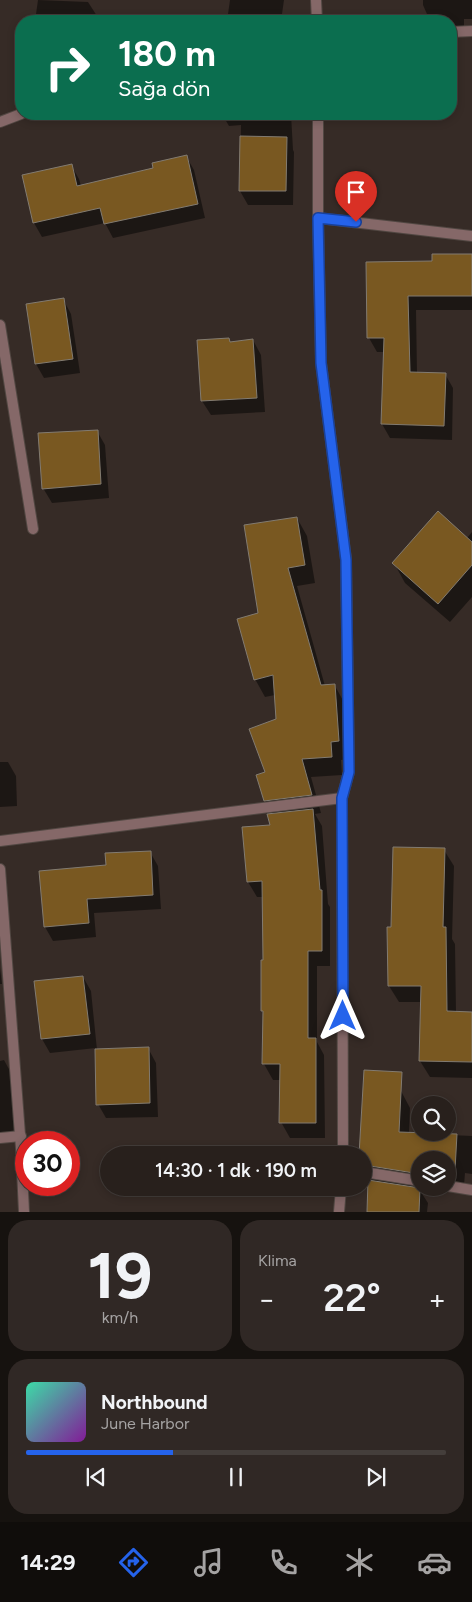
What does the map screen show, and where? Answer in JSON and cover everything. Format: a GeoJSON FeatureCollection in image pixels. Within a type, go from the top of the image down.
{"type":"FeatureCollection","features":[{"type":"Feature","properties":{"kind":"street"},"geometry":{"type":"LineString","coordinates":[[316,0],[317,15]]}},
{"type":"Feature","properties":{"kind":"street"},"geometry":{"type":"LineString","coordinates":[[457,31],[472,30]]}},
{"type":"Feature","properties":{"kind":"street"},"geometry":{"type":"LineString","coordinates":[[0,122],[15,116]]}},
{"type":"Feature","properties":{"kind":"street"},"geometry":{"type":"LineString","coordinates":[[318,120],[321,363],[346,560],[349,772],[342,798],[343,1146]]}},
{"type":"Feature","properties":{"kind":"street"},"geometry":{"type":"LineString","coordinates":[[318,218],[472,236]]}},
{"type":"Feature","properties":{"kind":"street"},"geometry":{"type":"LineString","coordinates":[[0,325],[33,529]]}},
{"type":"Feature","properties":{"kind":"street"},"geometry":{"type":"LineString","coordinates":[[0,841],[342,798]]}},
{"type":"Feature","properties":{"kind":"street"},"geometry":{"type":"LineString","coordinates":[[0,869],[4,983],[20,1131]]}},
{"type":"Feature","properties":{"kind":"street"},"geometry":{"type":"LineString","coordinates":[[0,1138],[15,1137]]}},
{"type":"Feature","properties":{"kind":"street"},"geometry":{"type":"LineString","coordinates":[[372,1173],[411,1180]]}},
{"type":"Feature","properties":{"kind":"street"},"geometry":{"type":"LineString","coordinates":[[456,1187],[472,1190]]}},
{"type":"Feature","properties":{"kind":"street"},"geometry":{"type":"LineString","coordinates":[[23,1196],[24,1212]]}},
{"type":"Feature","properties":{"kind":"street"},"geometry":{"type":"LineString","coordinates":[[339,1212],[340,1196]]}},
{"type":"Feature","properties":{"kind":"building"},"geometry":{"type":"Polygon","coordinates":[[[240,136],[287,137],[286,191],[239,191],[240,136]]]}},
{"type":"Feature","properties":{"kind":"building"},"geometry":{"type":"Polygon","coordinates":[[[187,155],[198,204],[104,224],[100,208],[33,223],[22,175],[72,164],[77,186],[153,168],[152,163],[187,155]]]}},
{"type":"Feature","properties":{"kind":"building"},"geometry":{"type":"Polygon","coordinates":[[[432,254],[472,254],[472,296],[408,296],[410,372],[446,373],[444,426],[381,424],[384,338],[367,338],[366,262],[432,261],[432,254]]]}},
{"type":"Feature","properties":{"kind":"building"},"geometry":{"type":"Polygon","coordinates":[[[64,298],[73,359],[35,364],[26,304],[64,298]]]}},
{"type":"Feature","properties":{"kind":"building"},"geometry":{"type":"Polygon","coordinates":[[[229,338],[230,342],[253,339],[257,398],[201,401],[197,340],[229,338]]]}},
{"type":"Feature","properties":{"kind":"building"},"geometry":{"type":"Polygon","coordinates":[[[98,430],[101,484],[42,489],[38,433],[98,430]]]}},
{"type":"Feature","properties":{"kind":"building"},"geometry":{"type":"Polygon","coordinates":[[[438,511],[472,542],[472,565],[438,604],[392,563],[438,511]]]}},
{"type":"Feature","properties":{"kind":"building"},"geometry":{"type":"Polygon","coordinates":[[[297,517],[305,565],[288,568],[321,685],[335,684],[339,741],[331,742],[332,757],[302,759],[312,795],[264,801],[256,775],[265,772],[249,729],[276,719],[273,675],[254,680],[237,619],[258,613],[244,525],[297,517]]]}},
{"type":"Feature","properties":{"kind":"building"},"geometry":{"type":"Polygon","coordinates":[[[313,809],[320,890],[322,890],[322,951],[308,951],[308,1038],[316,1038],[316,1123],[279,1123],[280,1064],[262,1064],[262,881],[247,882],[242,827],[270,825],[267,814],[313,809]]]}},
{"type":"Feature","properties":{"kind":"building"},"geometry":{"type":"Polygon","coordinates":[[[393,847],[445,848],[443,927],[446,927],[447,1011],[472,1012],[472,1062],[419,1061],[421,986],[388,986],[387,927],[391,927],[393,847]]]}},
{"type":"Feature","properties":{"kind":"building"},"geometry":{"type":"Polygon","coordinates":[[[151,851],[153,895],[87,899],[89,923],[44,927],[39,871],[106,865],[105,853],[151,851]]]}},
{"type":"Feature","properties":{"kind":"building"},"geometry":{"type":"Polygon","coordinates":[[[83,976],[90,1034],[41,1039],[34,981],[83,976]]]}},
{"type":"Feature","properties":{"kind":"building"},"geometry":{"type":"Polygon","coordinates":[[[149,1047],[150,1103],[96,1105],[95,1049],[149,1047]]]}},
{"type":"Feature","properties":{"kind":"building"},"geometry":{"type":"Polygon","coordinates":[[[364,1070],[402,1072],[399,1132],[411,1132],[411,1141],[456,1141],[457,1134],[456,1152],[411,1151],[411,1173],[372,1166],[372,1146],[360,1146],[364,1070]]]}},
{"type":"Feature","properties":{"kind":"building"},"geometry":{"type":"Polygon","coordinates":[[[372,1181],[411,1187],[411,1196],[420,1196],[419,1212],[367,1212],[368,1196],[372,1196],[372,1181]]]}},
{"type":"Feature","properties":{"kind":"route"},"geometry":{"type":"LineString","coordinates":[[343,1016],[342,798],[349,772],[346,560],[321,363],[318,218],[356,222]]}}]}
